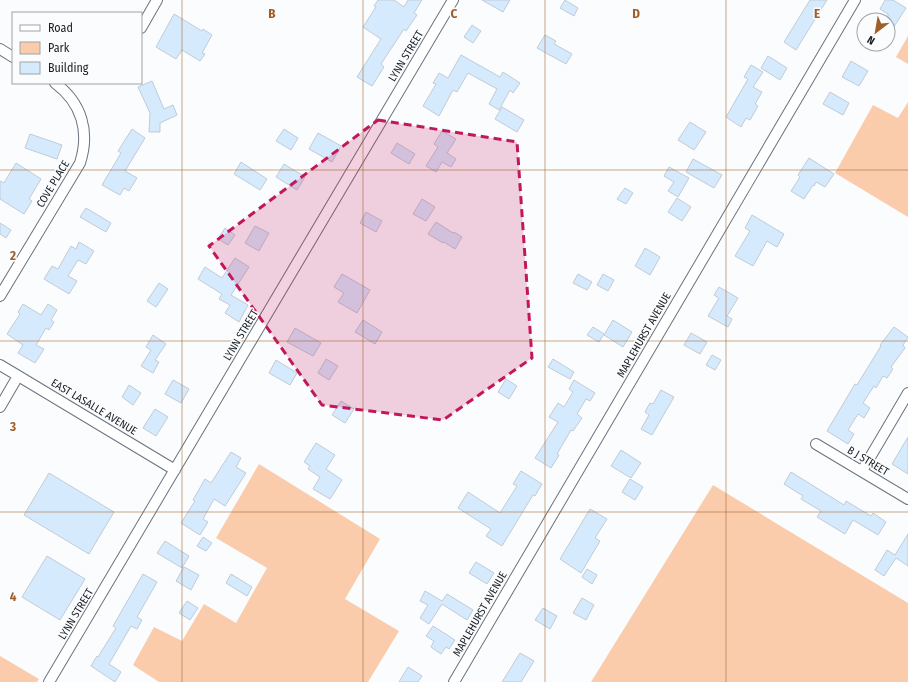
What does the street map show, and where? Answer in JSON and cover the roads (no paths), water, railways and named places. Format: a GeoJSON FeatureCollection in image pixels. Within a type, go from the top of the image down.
{"type":"FeatureCollection","features":[{"type":"Feature","properties":{"kind":"street"},"geometry":{"type":"LineString","coordinates":[[142,26],[157,0]]}},
{"type":"Feature","properties":{"kind":"street","name":"LYNN STREET"},"geometry":{"type":"LineString","coordinates":[[49,682],[453,0]]}},
{"type":"Feature","properties":{"kind":"street","name":"MAPLEHURST AVENUE"},"geometry":{"type":"LineString","coordinates":[[454,682],[855,0]]}},
{"type":"Feature","properties":{"kind":"street"},"geometry":{"type":"LineString","coordinates":[[0,49],[12,56]]}},
{"type":"Feature","properties":{"kind":"street","name":"COVE PLACE"},"geometry":{"type":"LineString","coordinates":[[0,296],[80,163],[83,153],[85,138],[80,113],[67,94],[56,84]]}},
{"type":"Feature","properties":{"kind":"street","name":"EAST LASALLE AVENUE"},"geometry":{"type":"LineString","coordinates":[[0,365],[175,470]]}},
{"type":"Feature","properties":{"kind":"street"},"geometry":{"type":"LineString","coordinates":[[0,407],[18,376]]}},
{"type":"Feature","properties":{"kind":"street"},"geometry":{"type":"LineString","coordinates":[[862,471],[908,393]]}},
{"type":"Feature","properties":{"kind":"street","name":"B J STREET"},"geometry":{"type":"LineString","coordinates":[[816,444],[908,499]]}}]}
